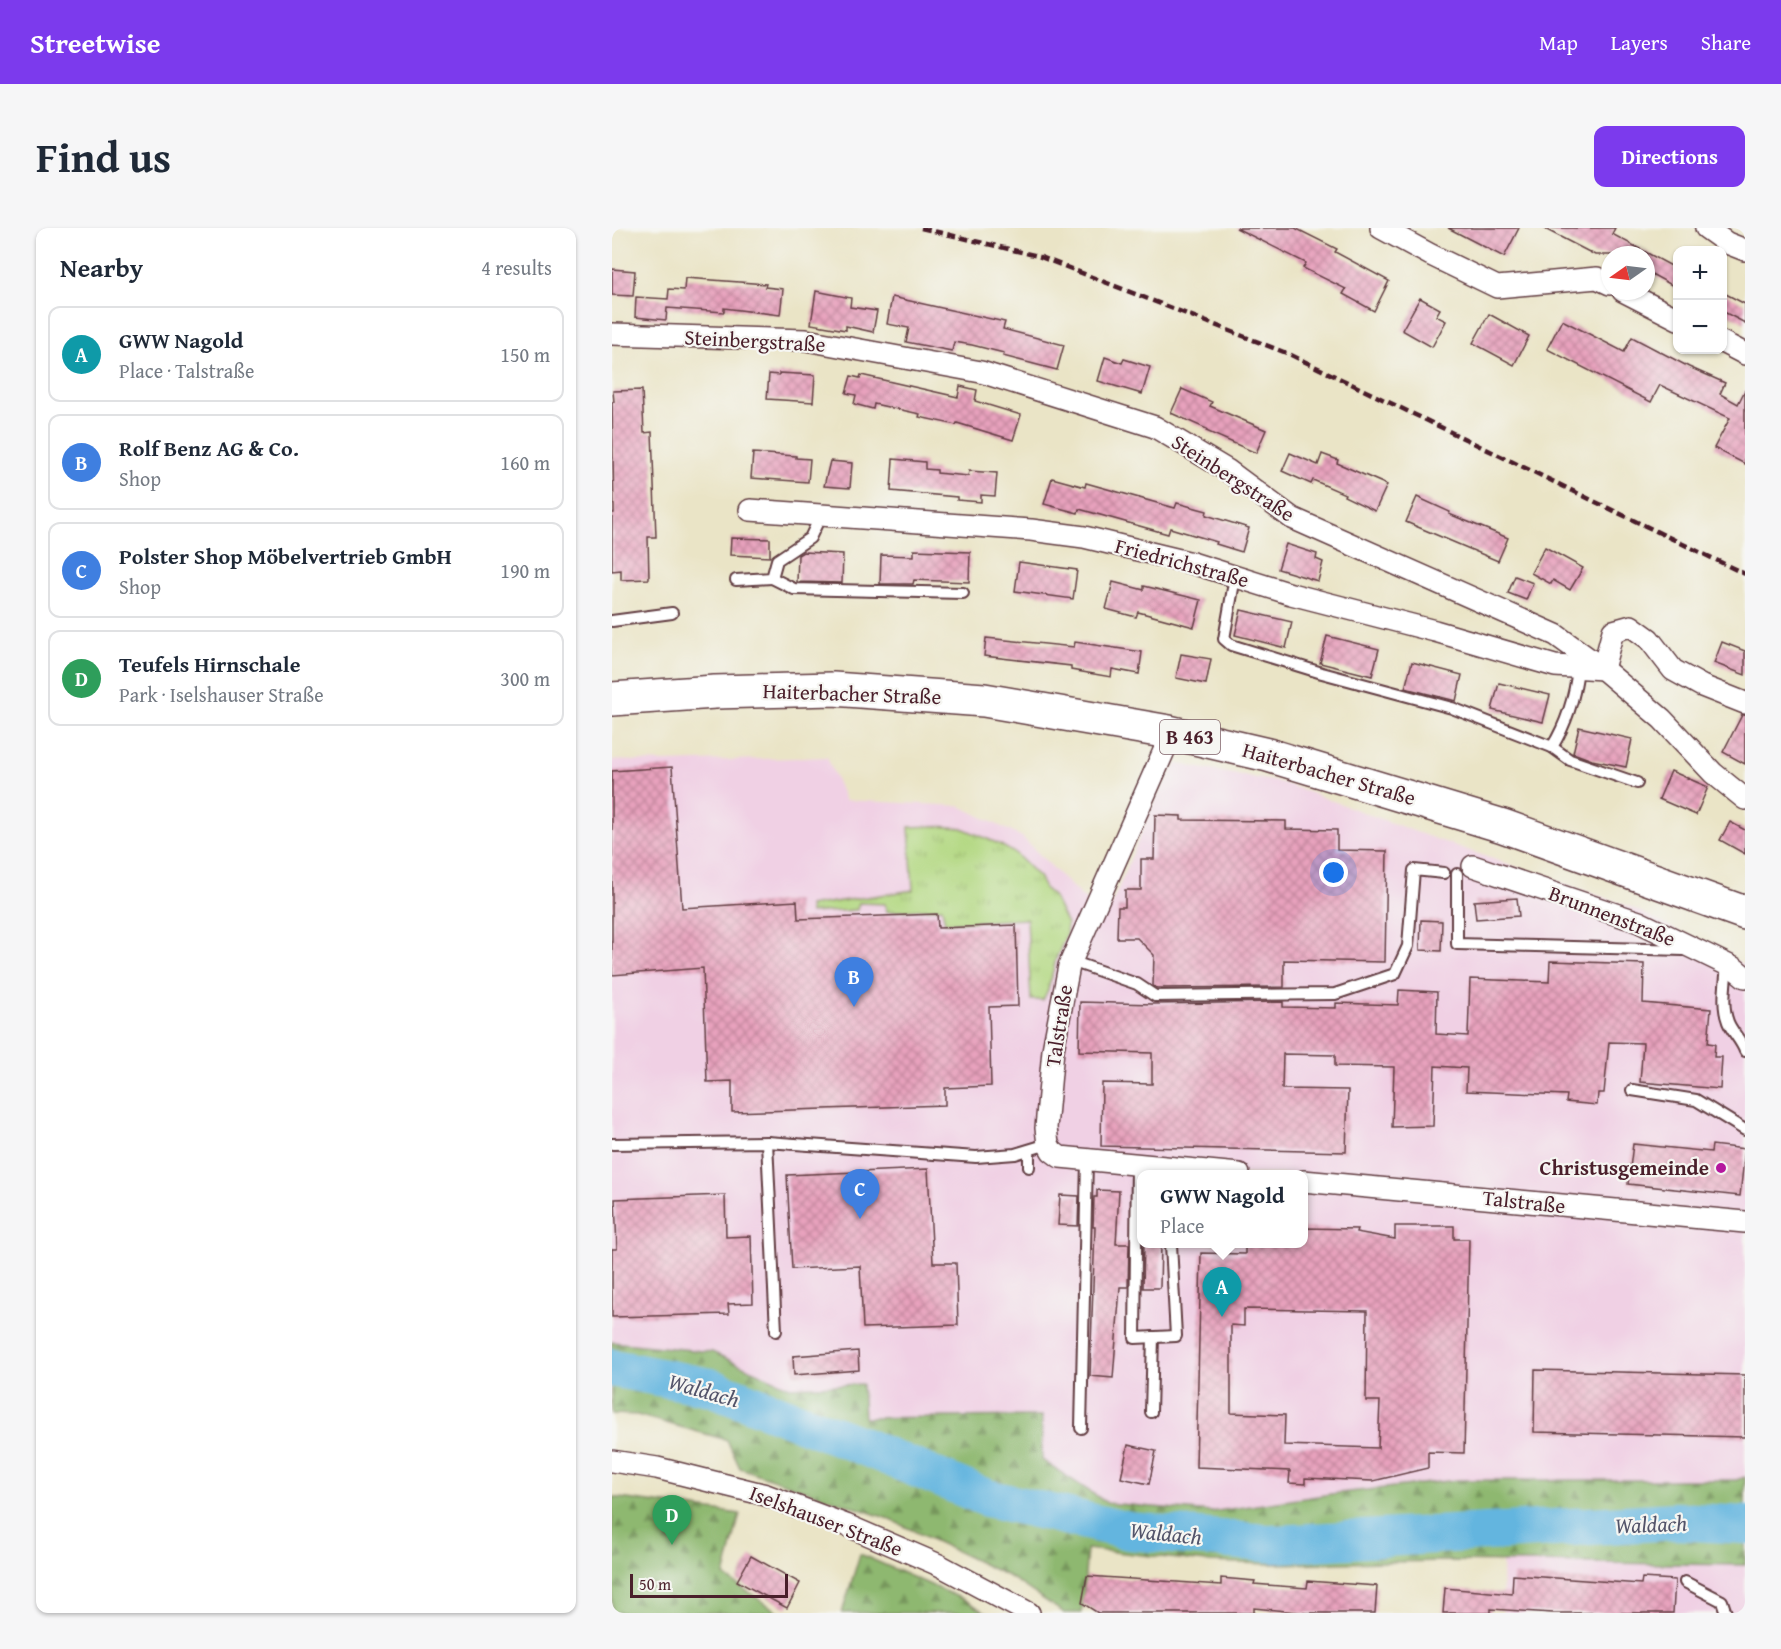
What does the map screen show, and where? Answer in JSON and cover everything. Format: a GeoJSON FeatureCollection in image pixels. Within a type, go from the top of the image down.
{"type":"FeatureCollection","features":[{"type":"Feature","properties":{"kind":"main road","name":"Haiterbacher Straße"},"geometry":{"type":"LineString","coordinates":[[612,699],[715,692],[833,689],[984,700],[1169,732],[1268,754],[1503,826],[1745,913]]}},
{"type":"Feature","properties":{"kind":"street"},"geometry":{"type":"LineString","coordinates":[[1381,228],[1497,287],[1597,278],[1601,280]]}},
{"type":"Feature","properties":{"kind":"street"},"geometry":{"type":"LineString","coordinates":[[1706,228],[1727,243],[1745,250]]}},
{"type":"Feature","properties":{"kind":"street"},"geometry":{"type":"LineString","coordinates":[[1640,300],[1673,317]]}},
{"type":"Feature","properties":{"kind":"street","name":"Steinbergstraße"},"geometry":{"type":"LineString","coordinates":[[612,334],[806,340],[981,372],[1155,427],[1227,470],[1292,518],[1556,634],[1603,669],[1662,719],[1713,773],[1745,799]]}},
{"type":"Feature","properties":{"kind":"street"},"geometry":{"type":"LineString","coordinates":[[1727,345],[1745,354]]}},
{"type":"Feature","properties":{"kind":"street","name":"Friedrichstraße"},"geometry":{"type":"LineString","coordinates":[[750,510],[926,521],[1063,534],[1191,563],[1291,594],[1435,631],[1555,666],[1603,669]]}},
{"type":"Feature","properties":{"kind":"street"},"geometry":{"type":"LineString","coordinates":[[1603,669],[1613,631],[1631,626],[1649,639],[1673,670],[1702,686],[1745,703]]}},
{"type":"Feature","properties":{"kind":"street","name":"Talstraße"},"geometry":{"type":"LineString","coordinates":[[1038,1148],[1046,1128],[1059,1009],[1071,961],[1167,744],[1169,732]]}},
{"type":"Feature","properties":{"kind":"street","name":"Brunnenstraße"},"geometry":{"type":"LineString","coordinates":[[1465,870],[1639,922],[1727,964],[1745,977]]}},
{"type":"Feature","properties":{"kind":"street"},"geometry":{"type":"LineString","coordinates":[[1038,1148],[1052,1151],[1060,1157],[1137,1164],[1158,1170]]}},
{"type":"Feature","properties":{"kind":"street","name":"Talstraße"},"geometry":{"type":"LineString","coordinates":[[1308,1181],[1745,1222]]}},
{"type":"Feature","properties":{"kind":"street","name":"Iselshauser Straße"},"geometry":{"type":"LineString","coordinates":[[612,1461],[657,1468],[766,1495],[846,1525],[939,1565],[1029,1613]]}},
{"type":"Feature","properties":{"kind":"lane"},"geometry":{"type":"LineString","coordinates":[[772,578],[777,560],[810,538],[821,515]]}},
{"type":"Feature","properties":{"kind":"lane"},"geometry":{"type":"LineString","coordinates":[[1235,577],[1224,639],[1231,645],[1322,673],[1452,708],[1552,747],[1570,760],[1637,783]]}},
{"type":"Feature","properties":{"kind":"lane"},"geometry":{"type":"LineString","coordinates":[[736,580],[772,578],[794,589],[963,593]]}},
{"type":"Feature","properties":{"kind":"lane"},"geometry":{"type":"LineString","coordinates":[[612,621],[672,613]]}},
{"type":"Feature","properties":{"kind":"lane"},"geometry":{"type":"LineString","coordinates":[[1552,747],[1566,720],[1576,686],[1578,668]]}},
{"type":"Feature","properties":{"kind":"lane"},"geometry":{"type":"LineString","coordinates":[[1071,961],[1137,984],[1155,996],[1335,994],[1395,974],[1408,946],[1414,870],[1444,873]]}},
{"type":"Feature","properties":{"kind":"lane"},"geometry":{"type":"LineString","coordinates":[[1465,870],[1457,944],[1669,949],[1702,952]]}},
{"type":"Feature","properties":{"kind":"lane"},"geometry":{"type":"LineString","coordinates":[[1727,964],[1724,1002],[1728,1022],[1741,1040],[1745,1051]]}},
{"type":"Feature","properties":{"kind":"lane"},"geometry":{"type":"LineString","coordinates":[[1632,1090],[1696,1100],[1745,1130]]}},
{"type":"Feature","properties":{"kind":"lane"},"geometry":{"type":"LineString","coordinates":[[768,1142],[776,1331]]}},
{"type":"Feature","properties":{"kind":"lane"},"geometry":{"type":"LineString","coordinates":[[612,1144],[768,1142],[976,1161],[1038,1148]]}},
{"type":"Feature","properties":{"kind":"lane"},"geometry":{"type":"LineString","coordinates":[[1029,1167],[1038,1148]]}},
{"type":"Feature","properties":{"kind":"lane"},"geometry":{"type":"LineString","coordinates":[[1081,1428],[1087,1160]]}},
{"type":"Feature","properties":{"kind":"lane"},"geometry":{"type":"LineString","coordinates":[[1137,1164],[1136,1338],[1176,1336],[1171,1248]]}},
{"type":"Feature","properties":{"kind":"lane"},"geometry":{"type":"LineString","coordinates":[[1151,1412],[1153,1337]]}},
{"type":"Feature","properties":{"kind":"lane"},"geometry":{"type":"LineString","coordinates":[[1685,1582],[1722,1601],[1726,1613]]}},
{"type":"Feature","properties":{"kind":"shaded area"},"geometry":{"type":"Polygon","coordinates":[[[827,757],[845,800],[960,806],[1022,837],[1082,897],[1107,915],[1154,803],[1177,764],[1284,783],[1427,836],[1629,906],[1745,965],[1745,1477],[1736,1480],[1457,1480],[1331,1494],[1211,1512],[1107,1503],[1042,1460],[1042,1416],[863,1418],[862,1384],[790,1387],[712,1352],[612,1342],[612,760],[663,762],[827,757]]]}},
{"type":"Feature","properties":{"kind":"shaded area"},"geometry":{"type":"Polygon","coordinates":[[[1502,1562],[1745,1565],[1745,1613],[1503,1613],[1502,1562]]]}},
{"type":"Feature","properties":{"kind":"green space"},"geometry":{"type":"Polygon","coordinates":[[[909,827],[962,828],[1016,854],[1040,878],[1044,888],[1053,896],[1067,924],[1066,935],[1043,1000],[1031,1000],[1027,919],[945,923],[942,908],[887,912],[885,904],[859,903],[857,910],[810,913],[809,906],[913,890],[909,827]]]}},
{"type":"Feature","properties":{"kind":"green space"},"geometry":{"type":"Polygon","coordinates":[[[612,1342],[712,1352],[790,1387],[862,1384],[864,1418],[1042,1416],[1042,1460],[1107,1503],[1211,1512],[1331,1494],[1457,1480],[1736,1480],[1745,1477],[1745,1565],[1445,1561],[1272,1564],[1207,1562],[1087,1549],[1082,1613],[1064,1613],[1010,1577],[889,1519],[740,1468],[727,1440],[637,1415],[612,1414],[612,1342]]]}},
{"type":"Feature","properties":{"kind":"green space"},"geometry":{"type":"Polygon","coordinates":[[[612,1497],[740,1514],[724,1576],[780,1613],[612,1613],[612,1497]]]}},
{"type":"Feature","properties":{"kind":"green space"},"geometry":{"type":"Polygon","coordinates":[[[860,1554],[965,1600],[987,1613],[842,1613],[860,1554]]]}},
{"type":"Feature","properties":{"kind":"building"},"geometry":{"type":"Polygon","coordinates":[[[1236,228],[1295,228],[1337,249],[1335,252],[1389,281],[1374,311],[1343,294],[1346,289],[1303,268],[1306,263],[1236,228]]]}},
{"type":"Feature","properties":{"kind":"building"},"geometry":{"type":"Polygon","coordinates":[[[1448,228],[1519,228],[1504,257],[1448,228]]]}},
{"type":"Feature","properties":{"kind":"building"},"geometry":{"type":"Polygon","coordinates":[[[1543,228],[1615,228],[1612,234],[1634,246],[1601,246],[1601,255],[1595,255],[1543,228]]]}},
{"type":"Feature","properties":{"kind":"building"},"geometry":{"type":"Polygon","coordinates":[[[1655,257],[1673,267],[1673,286],[1655,276],[1655,257]]]}},
{"type":"Feature","properties":{"kind":"building"},"geometry":{"type":"Polygon","coordinates":[[[612,269],[635,271],[633,296],[612,295],[612,269]]]}},
{"type":"Feature","properties":{"kind":"building"},"geometry":{"type":"Polygon","coordinates":[[[685,278],[766,284],[765,287],[783,289],[780,315],[724,308],[724,312],[667,308],[666,320],[635,317],[636,297],[668,299],[669,289],[684,290],[685,278]]]}},
{"type":"Feature","properties":{"kind":"building"},"geometry":{"type":"Polygon","coordinates":[[[816,291],[851,298],[850,307],[877,311],[873,332],[846,326],[846,330],[811,324],[816,291]]]}},
{"type":"Feature","properties":{"kind":"building"},"geometry":{"type":"Polygon","coordinates":[[[1727,295],[1745,304],[1745,323],[1727,314],[1727,295]]]}},
{"type":"Feature","properties":{"kind":"building"},"geometry":{"type":"Polygon","coordinates":[[[892,297],[1005,322],[1003,329],[1064,345],[1057,370],[1003,356],[1004,353],[972,345],[954,342],[952,351],[906,342],[909,328],[887,324],[892,297]]]}},
{"type":"Feature","properties":{"kind":"building"},"geometry":{"type":"Polygon","coordinates":[[[1420,298],[1440,309],[1436,316],[1446,321],[1432,347],[1402,330],[1420,298]]]}},
{"type":"Feature","properties":{"kind":"building"},"geometry":{"type":"Polygon","coordinates":[[[1489,314],[1529,336],[1514,365],[1473,343],[1489,314]]]}},
{"type":"Feature","properties":{"kind":"building"},"geometry":{"type":"Polygon","coordinates":[[[1562,320],[1624,352],[1632,337],[1725,383],[1720,394],[1738,404],[1745,390],[1745,464],[1714,448],[1730,418],[1660,385],[1651,402],[1547,349],[1562,320]]]}},
{"type":"Feature","properties":{"kind":"building"},"geometry":{"type":"Polygon","coordinates":[[[1105,357],[1122,363],[1124,359],[1150,367],[1142,394],[1098,381],[1105,357]]]}},
{"type":"Feature","properties":{"kind":"building"},"geometry":{"type":"Polygon","coordinates":[[[779,373],[815,375],[813,402],[767,399],[769,374],[779,375],[779,373]]]}},
{"type":"Feature","properties":{"kind":"building"},"geometry":{"type":"Polygon","coordinates":[[[861,375],[958,397],[960,386],[977,390],[975,401],[1021,415],[1013,440],[957,423],[956,425],[919,417],[920,414],[874,404],[873,409],[854,404],[856,395],[846,393],[851,376],[860,378],[861,375]]]}},
{"type":"Feature","properties":{"kind":"building"},"geometry":{"type":"Polygon","coordinates":[[[1182,389],[1212,402],[1210,406],[1266,430],[1256,453],[1171,413],[1182,389]]]}},
{"type":"Feature","properties":{"kind":"building"},"geometry":{"type":"Polygon","coordinates":[[[642,390],[644,433],[652,432],[656,537],[648,537],[649,579],[621,580],[621,570],[612,571],[613,391],[642,390]]]}},
{"type":"Feature","properties":{"kind":"building"},"geometry":{"type":"Polygon","coordinates":[[[753,453],[810,459],[808,482],[751,478],[753,453]]]}},
{"type":"Feature","properties":{"kind":"building"},"geometry":{"type":"Polygon","coordinates":[[[1290,453],[1318,465],[1322,454],[1387,485],[1375,511],[1313,480],[1311,484],[1282,471],[1290,453]]]}},
{"type":"Feature","properties":{"kind":"building"},"geometry":{"type":"Polygon","coordinates":[[[893,459],[925,462],[925,469],[937,470],[937,473],[968,476],[969,471],[997,473],[995,496],[981,495],[981,502],[957,500],[957,497],[891,491],[893,459]]]}},
{"type":"Feature","properties":{"kind":"building"},"geometry":{"type":"Polygon","coordinates":[[[830,461],[852,463],[850,488],[824,486],[830,461]]]}},
{"type":"Feature","properties":{"kind":"building"},"geometry":{"type":"Polygon","coordinates":[[[1052,478],[1085,487],[1086,483],[1175,508],[1177,503],[1207,511],[1206,515],[1249,528],[1242,552],[1170,528],[1168,534],[1079,509],[1078,513],[1044,504],[1052,478]]]}},
{"type":"Feature","properties":{"kind":"building"},"geometry":{"type":"Polygon","coordinates":[[[1417,497],[1450,512],[1449,514],[1508,538],[1498,561],[1406,522],[1417,497]]]}},
{"type":"Feature","properties":{"kind":"building"},"geometry":{"type":"Polygon","coordinates":[[[731,538],[770,539],[770,557],[730,555],[731,538]]]}},
{"type":"Feature","properties":{"kind":"building"},"geometry":{"type":"Polygon","coordinates":[[[1286,544],[1317,554],[1316,559],[1323,562],[1318,581],[1278,569],[1286,544]]]}},
{"type":"Feature","properties":{"kind":"building"},"geometry":{"type":"Polygon","coordinates":[[[1545,547],[1583,568],[1570,590],[1553,580],[1551,584],[1531,573],[1545,547]]]}},
{"type":"Feature","properties":{"kind":"building"},"geometry":{"type":"Polygon","coordinates":[[[914,550],[970,552],[969,582],[914,580],[913,584],[880,584],[881,555],[914,556],[914,550]]]}},
{"type":"Feature","properties":{"kind":"building"},"geometry":{"type":"Polygon","coordinates":[[[803,552],[843,554],[842,583],[797,582],[798,555],[803,552]]]}},
{"type":"Feature","properties":{"kind":"building"},"geometry":{"type":"Polygon","coordinates":[[[1019,562],[1077,570],[1073,599],[1015,591],[1019,562]]]}},
{"type":"Feature","properties":{"kind":"building"},"geometry":{"type":"Polygon","coordinates":[[[1515,576],[1533,583],[1526,600],[1508,593],[1515,576]]]}},
{"type":"Feature","properties":{"kind":"building"},"geometry":{"type":"Polygon","coordinates":[[[1113,582],[1144,590],[1144,586],[1201,600],[1194,627],[1138,612],[1136,617],[1106,609],[1113,582]]]}},
{"type":"Feature","properties":{"kind":"building"},"geometry":{"type":"Polygon","coordinates":[[[1241,610],[1292,622],[1286,648],[1235,635],[1241,610]]]}},
{"type":"Feature","properties":{"kind":"building"},"geometry":{"type":"Polygon","coordinates":[[[1327,636],[1379,649],[1372,676],[1320,663],[1327,636]]]}},
{"type":"Feature","properties":{"kind":"building"},"geometry":{"type":"Polygon","coordinates":[[[986,638],[1074,647],[1075,642],[1142,652],[1139,674],[1112,669],[1111,677],[1071,670],[1071,666],[984,656],[986,638]]]}},
{"type":"Feature","properties":{"kind":"building"},"geometry":{"type":"Polygon","coordinates":[[[1722,642],[1745,651],[1745,675],[1714,663],[1722,642]]]}},
{"type":"Feature","properties":{"kind":"building"},"geometry":{"type":"Polygon","coordinates":[[[1181,654],[1211,659],[1206,684],[1176,678],[1181,654]]]}},
{"type":"Feature","properties":{"kind":"building"},"geometry":{"type":"Polygon","coordinates":[[[1412,662],[1462,675],[1456,701],[1405,688],[1412,662]]]}},
{"type":"Feature","properties":{"kind":"building"},"geometry":{"type":"Polygon","coordinates":[[[1499,683],[1550,695],[1543,722],[1492,710],[1499,683]]]}},
{"type":"Feature","properties":{"kind":"building"},"geometry":{"type":"Polygon","coordinates":[[[1742,715],[1745,715],[1745,764],[1723,752],[1742,715]]]}},
{"type":"Feature","properties":{"kind":"building"},"geometry":{"type":"Polygon","coordinates":[[[1579,727],[1632,739],[1626,767],[1592,760],[1573,753],[1579,727]]]}},
{"type":"Feature","properties":{"kind":"building"},"geometry":{"type":"Polygon","coordinates":[[[672,767],[682,908],[797,901],[798,919],[937,914],[938,928],[1016,925],[1018,1006],[989,1007],[991,1086],[945,1088],[945,1105],[732,1112],[732,1081],[707,1082],[703,968],[612,975],[612,771],[672,767]]]}},
{"type":"Feature","properties":{"kind":"building"},"geometry":{"type":"Polygon","coordinates":[[[1671,771],[1708,787],[1696,815],[1659,799],[1671,771]]]}},
{"type":"Feature","properties":{"kind":"building"},"geometry":{"type":"Polygon","coordinates":[[[1155,815],[1181,816],[1181,820],[1286,821],[1286,829],[1337,830],[1337,850],[1387,851],[1385,962],[1284,960],[1284,987],[1157,988],[1153,986],[1154,955],[1137,938],[1117,938],[1118,907],[1125,907],[1125,890],[1141,890],[1141,859],[1154,859],[1155,815]]]}},
{"type":"Feature","properties":{"kind":"building"},"geometry":{"type":"Polygon","coordinates":[[[1730,822],[1745,830],[1745,854],[1720,840],[1730,822]]]}},
{"type":"Feature","properties":{"kind":"building"},"geometry":{"type":"Polygon","coordinates":[[[1517,898],[1519,916],[1476,919],[1474,901],[1517,898]]]}},
{"type":"Feature","properties":{"kind":"building"},"geometry":{"type":"Polygon","coordinates":[[[1421,920],[1442,921],[1441,951],[1420,950],[1421,920]]]}},
{"type":"Feature","properties":{"kind":"building"},"geometry":{"type":"Polygon","coordinates":[[[1550,961],[1644,964],[1643,1003],[1711,1009],[1708,1043],[1715,1044],[1714,1057],[1722,1057],[1720,1089],[1640,1082],[1643,1043],[1609,1042],[1604,1093],[1598,1093],[1597,1105],[1566,1102],[1567,1095],[1466,1091],[1467,1068],[1435,1066],[1433,1126],[1392,1127],[1394,1067],[1335,1066],[1335,1055],[1283,1054],[1282,1089],[1348,1090],[1346,1152],[1101,1146],[1102,1083],[1152,1084],[1152,1053],[1079,1051],[1080,1002],[1153,1004],[1283,1002],[1283,1007],[1336,1008],[1336,1003],[1398,1005],[1399,990],[1437,992],[1436,1034],[1468,1036],[1470,979],[1549,982],[1550,961]]]}},
{"type":"Feature","properties":{"kind":"building"},"geometry":{"type":"Polygon","coordinates":[[[1633,1144],[1711,1152],[1712,1145],[1745,1149],[1740,1196],[1628,1184],[1633,1144]]]}},
{"type":"Feature","properties":{"kind":"building"},"geometry":{"type":"Polygon","coordinates":[[[928,1169],[933,1263],[956,1263],[958,1325],[863,1328],[860,1266],[792,1269],[787,1175],[928,1169]]]}},
{"type":"Feature","properties":{"kind":"building"},"geometry":{"type":"Polygon","coordinates":[[[1097,1190],[1119,1191],[1116,1244],[1129,1244],[1128,1287],[1120,1287],[1113,1378],[1090,1376],[1094,1197],[1097,1197],[1097,1190]]]}},
{"type":"Feature","properties":{"kind":"building"},"geometry":{"type":"Polygon","coordinates":[[[725,1195],[726,1237],[751,1236],[753,1303],[728,1304],[729,1314],[612,1317],[612,1249],[617,1249],[615,1199],[725,1195]]]}},
{"type":"Feature","properties":{"kind":"building"},"geometry":{"type":"Polygon","coordinates":[[[1060,1195],[1079,1196],[1078,1226],[1058,1225],[1060,1195]]]}},
{"type":"Feature","properties":{"kind":"building"},"geometry":{"type":"Polygon","coordinates":[[[1395,1226],[1454,1226],[1454,1239],[1469,1239],[1464,1453],[1428,1452],[1428,1468],[1373,1481],[1305,1478],[1305,1484],[1289,1483],[1290,1471],[1196,1467],[1201,1253],[1245,1254],[1245,1248],[1308,1248],[1308,1228],[1357,1229],[1356,1232],[1395,1239],[1395,1226]],[[1244,1309],[1244,1326],[1231,1325],[1231,1413],[1285,1415],[1284,1445],[1378,1448],[1380,1401],[1366,1401],[1367,1311],[1244,1309]]]}},
{"type":"Feature","properties":{"kind":"building"},"geometry":{"type":"Polygon","coordinates":[[[1144,1248],[1161,1248],[1160,1288],[1143,1288],[1144,1248]]]}},
{"type":"Feature","properties":{"kind":"building"},"geometry":{"type":"Polygon","coordinates":[[[858,1351],[859,1370],[794,1375],[793,1356],[858,1351]]]}},
{"type":"Feature","properties":{"kind":"building"},"geometry":{"type":"Polygon","coordinates":[[[1535,1370],[1745,1375],[1745,1437],[1534,1432],[1535,1370]]]}},
{"type":"Feature","properties":{"kind":"building"},"geometry":{"type":"Polygon","coordinates":[[[1128,1445],[1156,1451],[1149,1484],[1121,1478],[1128,1445]]]}},
{"type":"Feature","properties":{"kind":"building"},"geometry":{"type":"Polygon","coordinates":[[[751,1556],[800,1583],[787,1608],[737,1581],[751,1556]]]}},
{"type":"Feature","properties":{"kind":"building"},"geometry":{"type":"Polygon","coordinates":[[[1513,1575],[1641,1584],[1642,1578],[1675,1580],[1673,1613],[1553,1613],[1491,1609],[1491,1613],[1443,1613],[1445,1588],[1512,1594],[1513,1575]]]}},
{"type":"Feature","properties":{"kind":"building"},"geometry":{"type":"Polygon","coordinates":[[[1087,1576],[1221,1585],[1221,1578],[1255,1581],[1254,1584],[1307,1588],[1308,1581],[1377,1586],[1375,1613],[1306,1613],[1254,1608],[1254,1613],[1098,1613],[1082,1603],[1087,1576]]]}},
{"type":"Feature","properties":{"kind":"waterway","name":"Waldach"},"geometry":{"type":"LineString","coordinates":[[612,1368],[710,1387],[860,1445],[987,1498],[1129,1531],[1277,1544],[1676,1521],[1745,1525]]}},
{"type":"Feature","properties":{"kind":"railway"},"geometry":{"type":"LineString","coordinates":[[921,228],[1038,256],[1289,354],[1745,574]]}},
{"type":"Feature","properties":{"kind":"place","name":"Rolf Benz AG & Co."},"geometry":{"type":"Point","coordinates":[854,1007]}},
{"type":"Feature","properties":{"kind":"place","name":"Christusgemeinde"},"geometry":{"type":"Point","coordinates":[1721,1168]}},
{"type":"Feature","properties":{"kind":"place","name":"Polster Shop Möbelvertrieb GmbH"},"geometry":{"type":"Point","coordinates":[860,1219]}},
{"type":"Feature","properties":{"kind":"place","name":"GWW Nagold"},"geometry":{"type":"Point","coordinates":[1222,1317]}},
{"type":"Feature","properties":{"kind":"place","name":"Teufels Hirnschale"},"geometry":{"type":"Point","coordinates":[672,1545]}}]}
